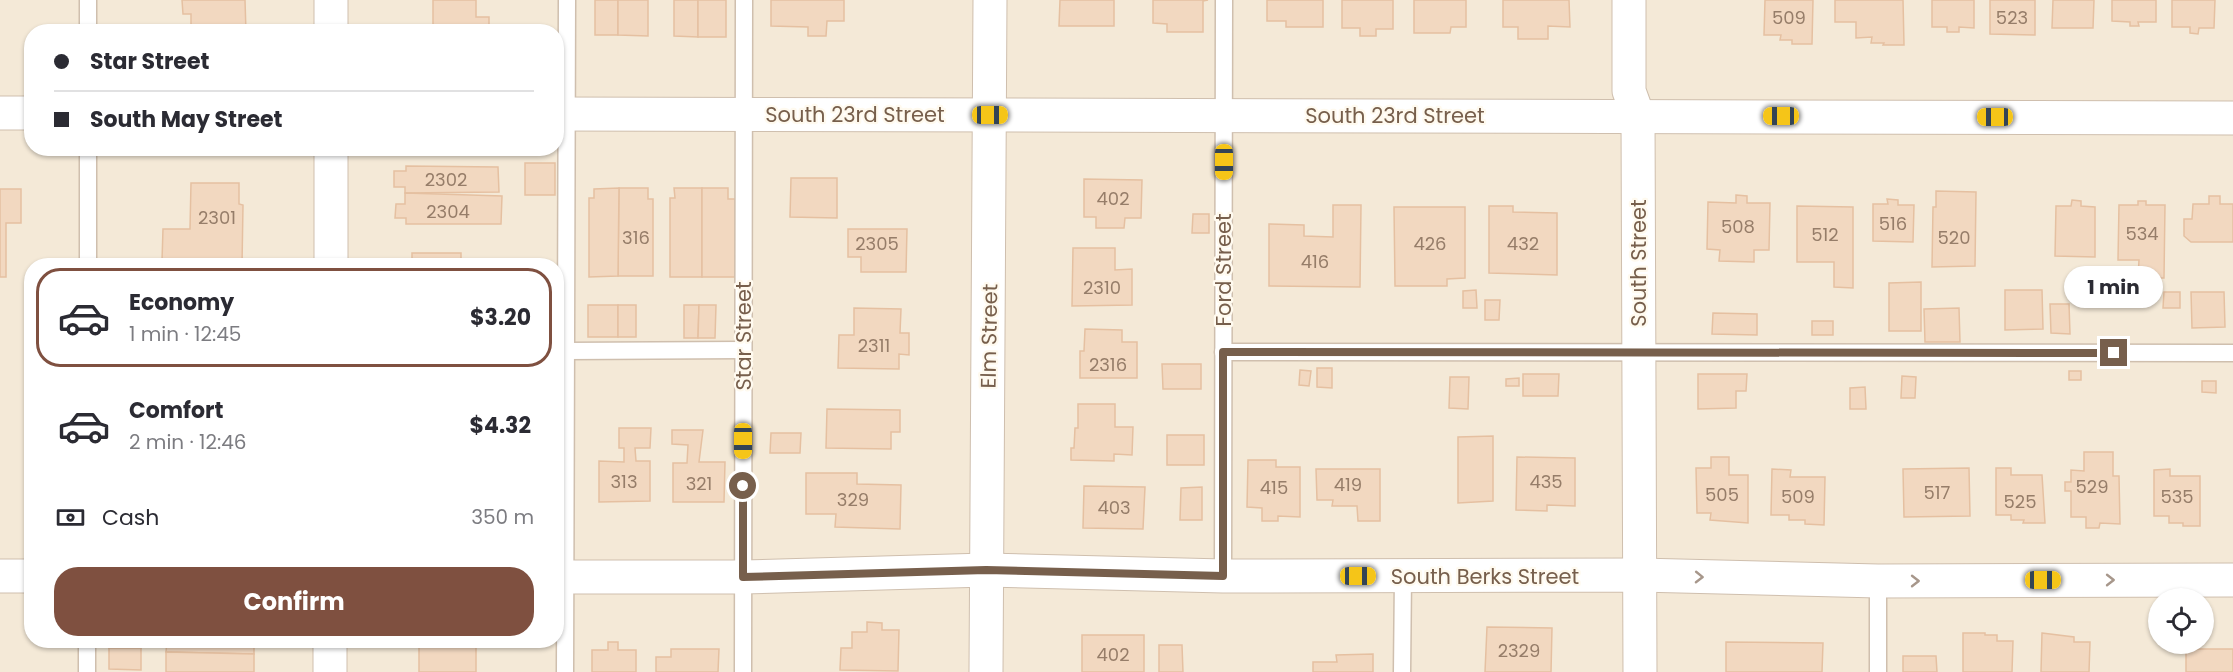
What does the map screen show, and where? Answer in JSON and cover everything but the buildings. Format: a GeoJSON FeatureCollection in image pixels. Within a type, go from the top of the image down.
{"type":"FeatureCollection","features":[{"type":"Feature","properties":{"kind":"street"},"geometry":{"type":"LineString","coordinates":[[331,24],[332,0]]}},
{"type":"Feature","properties":{"kind":"street","name":"Elm Street"},"geometry":{"type":"LineString","coordinates":[[986,672],[990,0]]}},
{"type":"Feature","properties":{"kind":"street","name":"South Street"},"geometry":{"type":"LineString","coordinates":[[1629,0],[1629,91],[1638,116],[1640,672]]}},
{"type":"Feature","properties":{"kind":"street"},"geometry":{"type":"LineString","coordinates":[[0,113],[24,113]]}},
{"type":"Feature","properties":{"kind":"street","name":"South 23rd Street"},"geometry":{"type":"LineString","coordinates":[[564,114],[2233,118]]}},
{"type":"Feature","properties":{"kind":"street"},"geometry":{"type":"LineString","coordinates":[[331,156],[331,258]]}},
{"type":"Feature","properties":{"kind":"street","name":"South Berks Street"},"geometry":{"type":"LineString","coordinates":[[564,577],[743,577],[986,570],[1223,576],[1640,575],[1878,581],[2233,580]]}},
{"type":"Feature","properties":{"kind":"street"},"geometry":{"type":"LineString","coordinates":[[0,576],[24,576]]}},
{"type":"Feature","properties":{"kind":"street"},"geometry":{"type":"LineString","coordinates":[[330,648],[330,672]]}},
{"type":"Feature","properties":{"kind":"lane"},"geometry":{"type":"LineString","coordinates":[[88,0],[88,24]]}},
{"type":"Feature","properties":{"kind":"lane"},"geometry":{"type":"LineString","coordinates":[[564,68],[567,0]]}},
{"type":"Feature","properties":{"kind":"lane","name":"Star Street"},"geometry":{"type":"LineString","coordinates":[[743,672],[744,0]]}},
{"type":"Feature","properties":{"kind":"lane","name":"Ford Street"},"geometry":{"type":"LineString","coordinates":[[1223,576],[1224,0]]}},
{"type":"Feature","properties":{"kind":"lane"},"geometry":{"type":"LineString","coordinates":[[88,156],[88,258]]}},
{"type":"Feature","properties":{"kind":"lane"},"geometry":{"type":"LineString","coordinates":[[563,156],[566,351],[564,441]]}},
{"type":"Feature","properties":{"kind":"lane"},"geometry":{"type":"LineString","coordinates":[[566,351],[743,350]]}},
{"type":"Feature","properties":{"kind":"lane"},"geometry":{"type":"LineString","coordinates":[[1223,352],[2233,353]]}},
{"type":"Feature","properties":{"kind":"lane"},"geometry":{"type":"LineString","coordinates":[[1402,672],[1403,576]]}},
{"type":"Feature","properties":{"kind":"lane"},"geometry":{"type":"LineString","coordinates":[[1878,581],[1878,672]]}},
{"type":"Feature","properties":{"kind":"lane"},"geometry":{"type":"LineString","coordinates":[[564,634],[566,672]]}},
{"type":"Feature","properties":{"kind":"lane"},"geometry":{"type":"LineString","coordinates":[[87,648],[87,672]]}},
{"type":"Feature","properties":{"kind":"shaded area"},"geometry":{"type":"Polygon","coordinates":[[[0,0],[2233,0],[2233,672],[0,672],[0,0]]]}},
{"type":"Feature","properties":{"kind":"route"},"geometry":{"type":"LineString","coordinates":[[743,486],[743,577],[986,570],[1223,576],[1223,352],[2114,353]]}}]}
